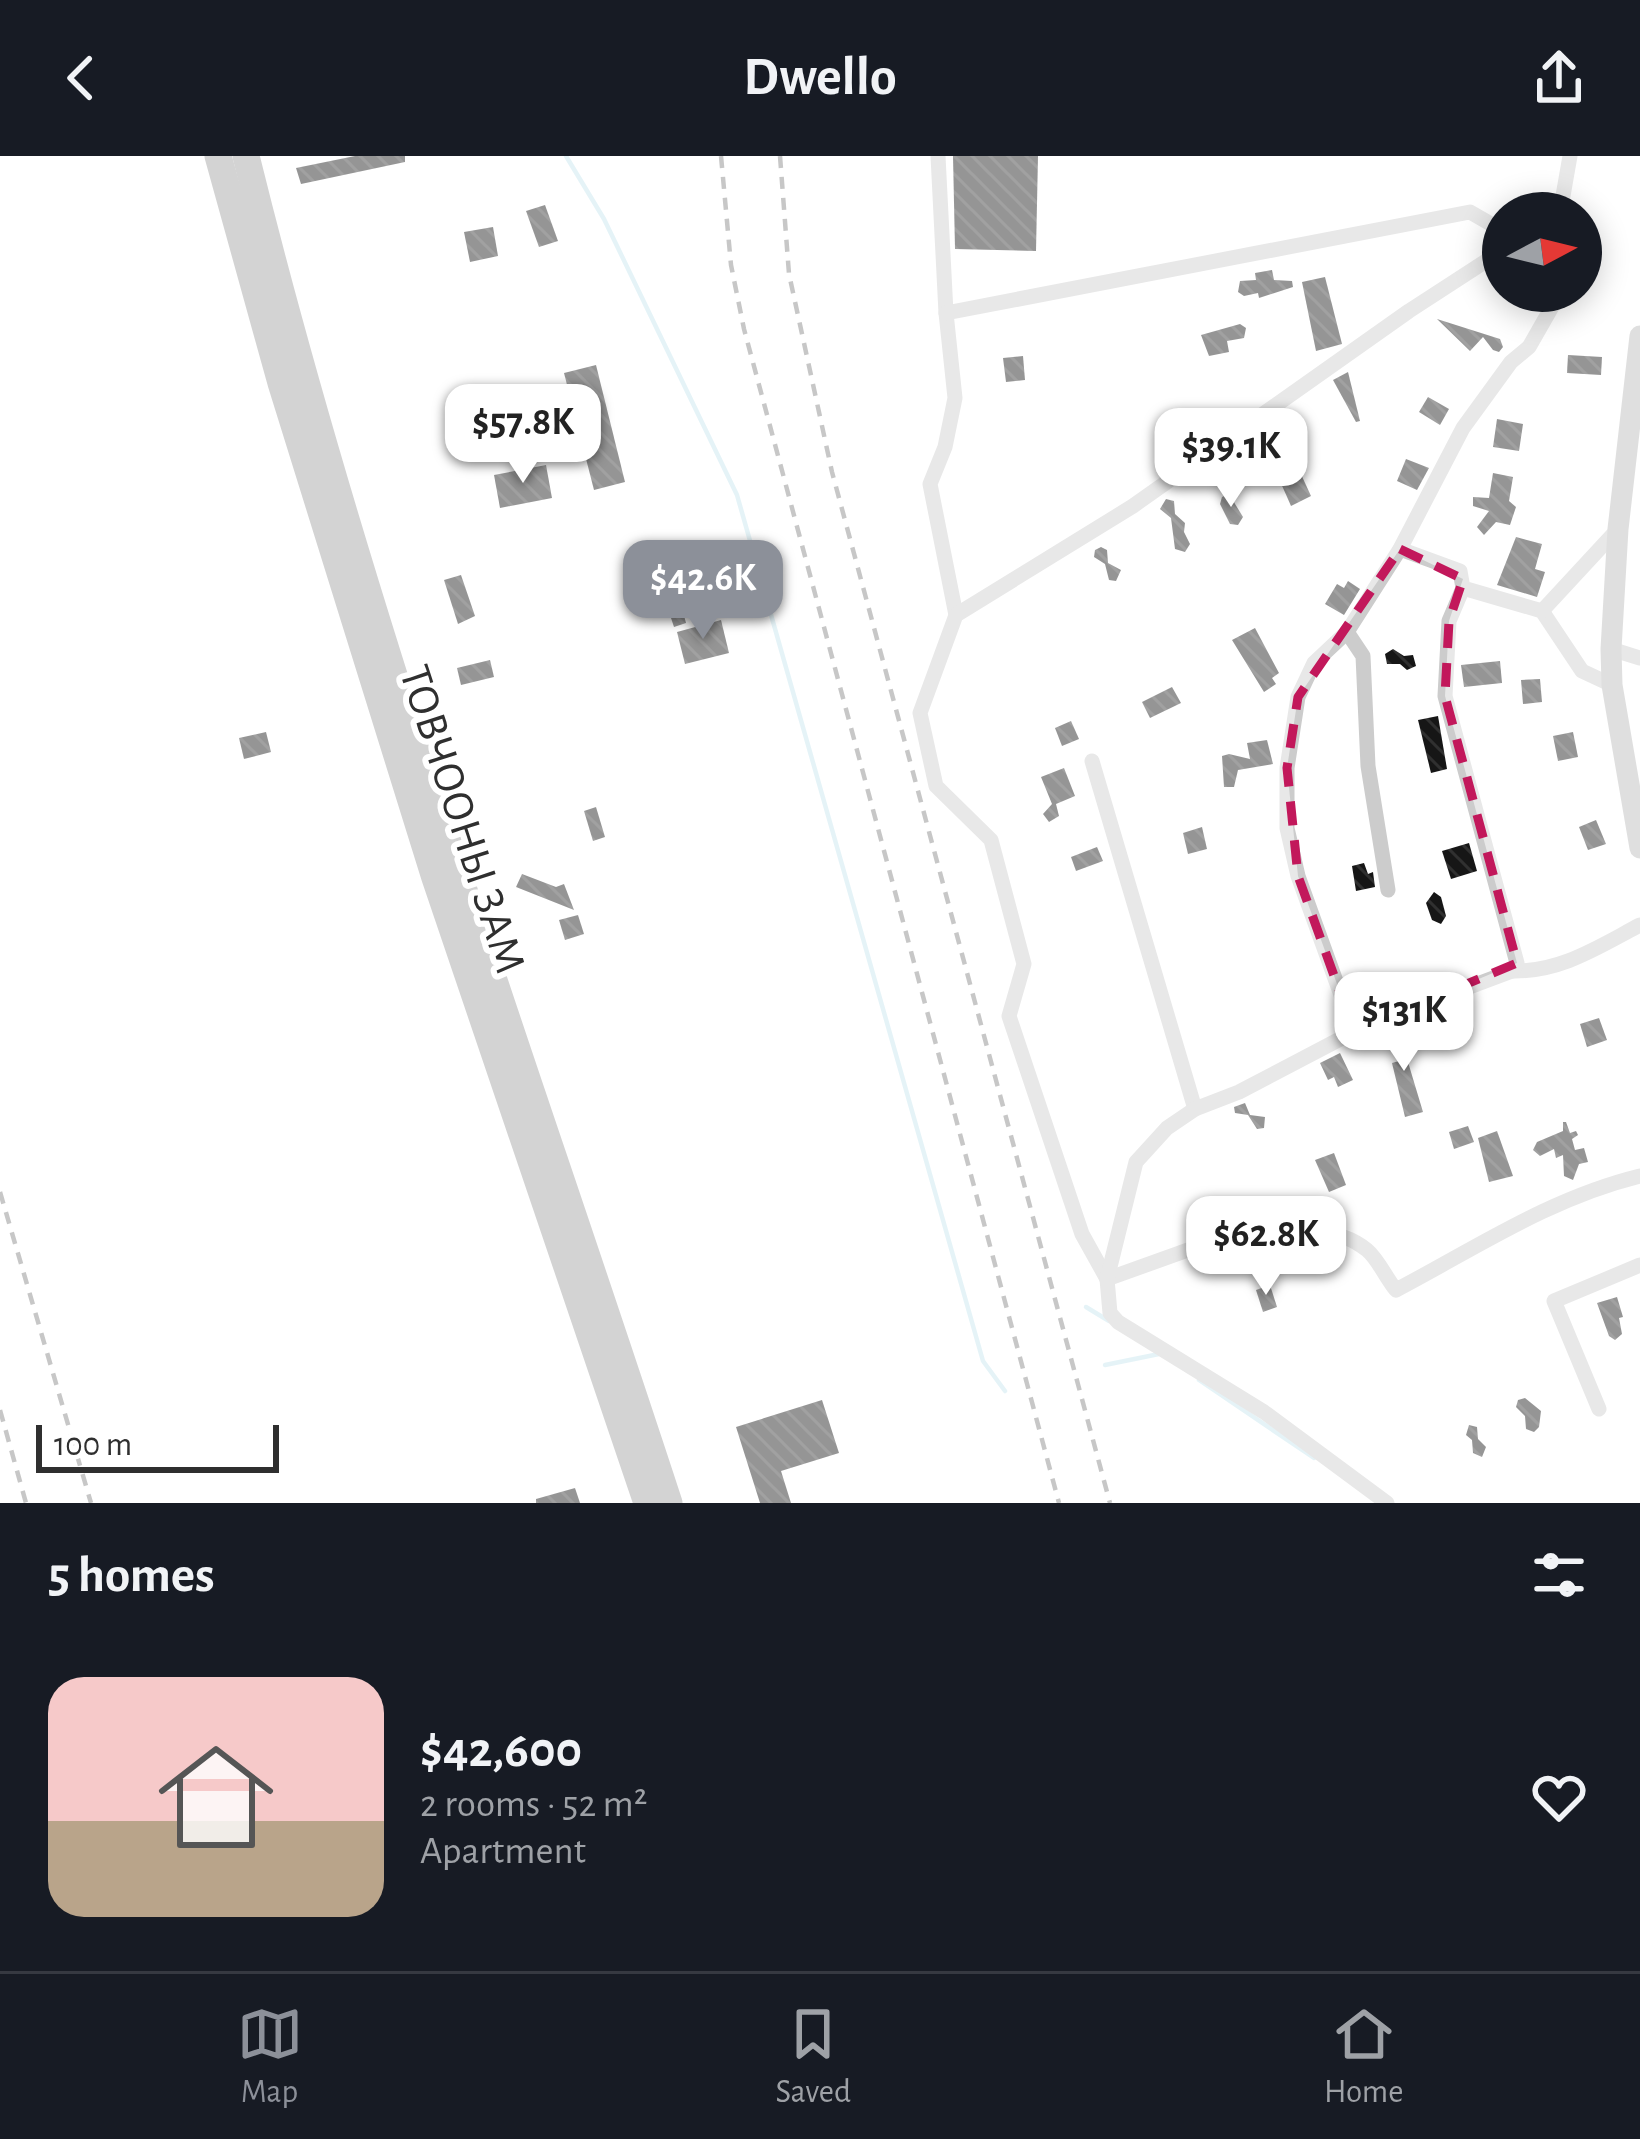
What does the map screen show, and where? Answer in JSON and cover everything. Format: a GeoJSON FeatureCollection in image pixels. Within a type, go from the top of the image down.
{"type":"FeatureCollection","features":[{"type":"Feature","properties":{"kind":"highway","name":"ТОВЧООНЫ ЗАМ"},"geometry":{"type":"LineString","coordinates":[[218,156],[281,383],[435,878],[647,1503]]}},
{"type":"Feature","properties":{"kind":"highway","name":"ТОВЧООНЫ ЗАМ"},"geometry":{"type":"LineString","coordinates":[[246,156],[373,607],[459,881],[669,1503]]}},
{"type":"Feature","properties":{"kind":"main road"},"geometry":{"type":"LineString","coordinates":[[1640,336],[1618,529],[1611,649],[1612,686],[1640,848]]}},
{"type":"Feature","properties":{"kind":"street"},"geometry":{"type":"LineString","coordinates":[[938,156],[946,313],[956,398],[945,447],[930,484],[956,615],[920,713],[936,786],[991,840],[1024,964],[1009,1016],[1082,1234],[1107,1279]]}},
{"type":"Feature","properties":{"kind":"street"},"geometry":{"type":"LineString","coordinates":[[1564,192],[1570,156]]}},
{"type":"Feature","properties":{"kind":"street"},"geometry":{"type":"LineString","coordinates":[[946,313],[1470,212],[1482,219]]}},
{"type":"Feature","properties":{"kind":"street"},"geometry":{"type":"LineString","coordinates":[[956,615],[1133,506],[1482,264]]}},
{"type":"Feature","properties":{"kind":"street"},"geometry":{"type":"LineString","coordinates":[[1354,1031],[1298,876],[1287,828],[1287,768],[1298,697],[1314,663],[1347,632],[1400,549],[1463,428],[1510,362],[1529,347],[1549,312]]}},
{"type":"Feature","properties":{"kind":"street"},"geometry":{"type":"LineString","coordinates":[[1542,611],[1618,529]]}},
{"type":"Feature","properties":{"kind":"street"},"geometry":{"type":"LineString","coordinates":[[1400,549],[1460,571],[1463,588],[1449,621],[1445,695],[1518,954],[1512,971]]}},
{"type":"Feature","properties":{"kind":"street"},"geometry":{"type":"LineString","coordinates":[[1463,588],[1542,611],[1582,671],[1612,686]]}},
{"type":"Feature","properties":{"kind":"street"},"geometry":{"type":"LineString","coordinates":[[1347,632],[1363,656],[1368,766],[1388,890]]}},
{"type":"Feature","properties":{"kind":"street"},"geometry":{"type":"LineString","coordinates":[[1611,649],[1640,658]]}},
{"type":"Feature","properties":{"kind":"street"},"geometry":{"type":"LineString","coordinates":[[1092,761],[1195,1109]]}},
{"type":"Feature","properties":{"kind":"street"},"geometry":{"type":"LineString","coordinates":[[1387,1503],[1264,1412],[1109,1313],[1107,1279],[1136,1162],[1167,1128],[1195,1109],[1239,1092],[1354,1031],[1512,971],[1567,963],[1640,925]]}},
{"type":"Feature","properties":{"kind":"street"},"geometry":{"type":"LineString","coordinates":[[1107,1279],[1224,1237],[1237,1255],[1317,1230],[1346,1237],[1371,1253],[1396,1290],[1510,1224],[1640,1176]]}},
{"type":"Feature","properties":{"kind":"street"},"geometry":{"type":"LineString","coordinates":[[1599,1409],[1554,1301],[1640,1265]]}},
{"type":"Feature","properties":{"kind":"highlighted area"},"geometry":{"type":"Polygon","coordinates":[[[1400,549],[1463,579],[1449,621],[1445,696],[1517,963],[1354,1031],[1298,876],[1287,768],[1298,697],[1400,549]]]}},
{"type":"Feature","properties":{"kind":"building"},"geometry":{"type":"Polygon","coordinates":[[[355,156],[405,156],[405,162],[301,184],[296,168],[355,156]]]}},
{"type":"Feature","properties":{"kind":"building"},"geometry":{"type":"Polygon","coordinates":[[[953,156],[1038,156],[1036,251],[955,249],[953,156]]]}},
{"type":"Feature","properties":{"kind":"building"},"geometry":{"type":"Polygon","coordinates":[[[545,205],[558,241],[539,247],[526,211],[545,205]]]}},
{"type":"Feature","properties":{"kind":"building"},"geometry":{"type":"Polygon","coordinates":[[[493,227],[498,256],[470,262],[464,232],[493,227]]]}},
{"type":"Feature","properties":{"kind":"building"},"geometry":{"type":"Polygon","coordinates":[[[1272,270],[1274,280],[1292,281],[1293,287],[1259,298],[1258,293],[1244,296],[1238,292],[1240,281],[1256,280],[1255,273],[1272,270]]]}},
{"type":"Feature","properties":{"kind":"building"},"geometry":{"type":"Polygon","coordinates":[[[1325,277],[1342,344],[1316,351],[1302,282],[1325,277]]]}},
{"type":"Feature","properties":{"kind":"building"},"geometry":{"type":"Polygon","coordinates":[[[1437,319],[1500,339],[1503,347],[1499,352],[1493,350],[1483,337],[1470,351],[1437,319]]]}},
{"type":"Feature","properties":{"kind":"building"},"geometry":{"type":"Polygon","coordinates":[[[1240,324],[1246,328],[1244,338],[1227,341],[1229,352],[1209,356],[1201,335],[1240,324]]]}},
{"type":"Feature","properties":{"kind":"building"},"geometry":{"type":"Polygon","coordinates":[[[1568,355],[1602,357],[1601,375],[1567,373],[1568,355]]]}},
{"type":"Feature","properties":{"kind":"building"},"geometry":{"type":"Polygon","coordinates":[[[1023,356],[1025,380],[1006,382],[1003,358],[1023,356]]]}},
{"type":"Feature","properties":{"kind":"building"},"geometry":{"type":"Polygon","coordinates":[[[596,365],[625,482],[594,490],[564,373],[596,365]]]}},
{"type":"Feature","properties":{"kind":"building"},"geometry":{"type":"Polygon","coordinates":[[[1348,372],[1360,421],[1356,422],[1333,380],[1348,372]]]}},
{"type":"Feature","properties":{"kind":"building"},"geometry":{"type":"Polygon","coordinates":[[[1428,397],[1449,409],[1440,425],[1419,412],[1428,397]]]}},
{"type":"Feature","properties":{"kind":"building"},"geometry":{"type":"Polygon","coordinates":[[[1497,419],[1523,424],[1519,451],[1493,447],[1497,419]]]}},
{"type":"Feature","properties":{"kind":"building"},"geometry":{"type":"Polygon","coordinates":[[[1259,432],[1267,436],[1269,449],[1282,451],[1283,469],[1270,461],[1267,449],[1252,444],[1259,432]]]}},
{"type":"Feature","properties":{"kind":"building"},"geometry":{"type":"Polygon","coordinates":[[[1406,459],[1429,468],[1417,490],[1397,481],[1406,459]]]}},
{"type":"Feature","properties":{"kind":"building"},"geometry":{"type":"Polygon","coordinates":[[[546,465],[552,498],[500,508],[494,475],[546,465]]]}},
{"type":"Feature","properties":{"kind":"building"},"geometry":{"type":"Polygon","coordinates":[[[1300,472],[1311,496],[1291,506],[1280,481],[1300,472]]]}},
{"type":"Feature","properties":{"kind":"building"},"geometry":{"type":"Polygon","coordinates":[[[1493,473],[1513,477],[1509,501],[1516,507],[1510,525],[1496,522],[1484,535],[1477,527],[1489,511],[1473,506],[1473,497],[1489,498],[1493,473]]]}},
{"type":"Feature","properties":{"kind":"building"},"geometry":{"type":"Polygon","coordinates":[[[1229,494],[1243,517],[1238,525],[1230,524],[1220,504],[1229,494]]]}},
{"type":"Feature","properties":{"kind":"building"},"geometry":{"type":"Polygon","coordinates":[[[1166,499],[1174,501],[1175,514],[1185,523],[1190,544],[1185,552],[1175,549],[1171,518],[1160,509],[1166,499]]]}},
{"type":"Feature","properties":{"kind":"building"},"geometry":{"type":"Polygon","coordinates":[[[1516,537],[1542,544],[1535,569],[1545,572],[1537,597],[1497,585],[1516,537]]]}},
{"type":"Feature","properties":{"kind":"building"},"geometry":{"type":"Polygon","coordinates":[[[1101,547],[1107,550],[1108,563],[1121,570],[1116,581],[1109,580],[1105,564],[1094,557],[1101,547]]]}},
{"type":"Feature","properties":{"kind":"building"},"geometry":{"type":"Polygon","coordinates":[[[461,575],[475,616],[458,624],[444,580],[461,575]]]}},
{"type":"Feature","properties":{"kind":"building"},"geometry":{"type":"Polygon","coordinates":[[[670,580],[676,585],[686,623],[674,627],[661,588],[670,580]]]}},
{"type":"Feature","properties":{"kind":"building"},"geometry":{"type":"Polygon","coordinates":[[[1348,581],[1360,589],[1344,615],[1325,604],[1337,584],[1344,588],[1348,581]]]}},
{"type":"Feature","properties":{"kind":"building"},"geometry":{"type":"Polygon","coordinates":[[[721,620],[729,653],[685,664],[677,632],[721,620]]]}},
{"type":"Feature","properties":{"kind":"building"},"geometry":{"type":"Polygon","coordinates":[[[1255,628],[1279,673],[1272,678],[1276,684],[1264,692],[1232,640],[1255,628]]]}},
{"type":"Feature","properties":{"kind":"building"},"geometry":{"type":"Polygon","coordinates":[[[1393,649],[1413,655],[1416,666],[1407,670],[1400,664],[1387,664],[1385,654],[1393,649]]]}},
{"type":"Feature","properties":{"kind":"building"},"geometry":{"type":"Polygon","coordinates":[[[490,660],[494,677],[461,685],[457,668],[490,660]]]}},
{"type":"Feature","properties":{"kind":"building"},"geometry":{"type":"Polygon","coordinates":[[[1500,661],[1502,683],[1464,687],[1461,665],[1500,661]]]}},
{"type":"Feature","properties":{"kind":"building"},"geometry":{"type":"Polygon","coordinates":[[[1540,679],[1542,702],[1523,704],[1521,680],[1540,679]]]}},
{"type":"Feature","properties":{"kind":"building"},"geometry":{"type":"Polygon","coordinates":[[[1172,687],[1181,703],[1150,718],[1142,702],[1172,687]]]}},
{"type":"Feature","properties":{"kind":"building"},"geometry":{"type":"Polygon","coordinates":[[[1438,716],[1447,769],[1431,773],[1418,720],[1438,716]]]}},
{"type":"Feature","properties":{"kind":"building"},"geometry":{"type":"Polygon","coordinates":[[[1071,721],[1079,739],[1062,746],[1055,728],[1071,721]]]}},
{"type":"Feature","properties":{"kind":"building"},"geometry":{"type":"Polygon","coordinates":[[[266,732],[271,752],[244,759],[239,738],[266,732]]]}},
{"type":"Feature","properties":{"kind":"building"},"geometry":{"type":"Polygon","coordinates":[[[1573,732],[1578,757],[1558,761],[1553,736],[1573,732]]]}},
{"type":"Feature","properties":{"kind":"building"},"geometry":{"type":"Polygon","coordinates":[[[1267,740],[1273,764],[1238,770],[1234,787],[1224,787],[1222,756],[1250,759],[1247,743],[1267,740]]]}},
{"type":"Feature","properties":{"kind":"building"},"geometry":{"type":"Polygon","coordinates":[[[1064,768],[1075,796],[1056,804],[1059,816],[1049,822],[1043,814],[1052,804],[1041,777],[1064,768]]]}},
{"type":"Feature","properties":{"kind":"building"},"geometry":{"type":"Polygon","coordinates":[[[596,807],[605,837],[593,841],[584,811],[596,807]]]}},
{"type":"Feature","properties":{"kind":"building"},"geometry":{"type":"Polygon","coordinates":[[[1596,820],[1606,844],[1588,850],[1579,827],[1596,820]]]}},
{"type":"Feature","properties":{"kind":"building"},"geometry":{"type":"Polygon","coordinates":[[[1202,827],[1207,849],[1188,854],[1183,833],[1202,827]]]}},
{"type":"Feature","properties":{"kind":"building"},"geometry":{"type":"Polygon","coordinates":[[[1469,843],[1477,871],[1451,879],[1442,851],[1469,843]]]}},
{"type":"Feature","properties":{"kind":"building"},"geometry":{"type":"Polygon","coordinates":[[[1097,847],[1103,861],[1076,871],[1071,857],[1097,847]]]}},
{"type":"Feature","properties":{"kind":"building"},"geometry":{"type":"Polygon","coordinates":[[[1364,863],[1368,874],[1373,872],[1375,887],[1356,891],[1352,866],[1364,863]]]}},
{"type":"Feature","properties":{"kind":"building"},"geometry":{"type":"Polygon","coordinates":[[[522,874],[556,887],[564,884],[574,910],[516,887],[522,874]]]}},
{"type":"Feature","properties":{"kind":"building"},"geometry":{"type":"Polygon","coordinates":[[[1434,892],[1441,897],[1446,916],[1441,924],[1432,920],[1426,903],[1434,892]]]}},
{"type":"Feature","properties":{"kind":"building"},"geometry":{"type":"Polygon","coordinates":[[[578,915],[584,934],[565,940],[559,920],[578,915]]]}},
{"type":"Feature","properties":{"kind":"building"},"geometry":{"type":"Polygon","coordinates":[[[1599,1018],[1607,1040],[1587,1047],[1580,1024],[1599,1018]]]}},
{"type":"Feature","properties":{"kind":"building"},"geometry":{"type":"Polygon","coordinates":[[[1399,1026],[1423,1112],[1405,1117],[1392,1063],[1399,1061],[1384,1034],[1399,1026]]]}},
{"type":"Feature","properties":{"kind":"building"},"geometry":{"type":"Polygon","coordinates":[[[1340,1053],[1353,1080],[1338,1087],[1334,1077],[1328,1080],[1320,1063],[1340,1053]]]}},
{"type":"Feature","properties":{"kind":"building"},"geometry":{"type":"Polygon","coordinates":[[[1245,1103],[1250,1115],[1265,1117],[1264,1128],[1257,1129],[1248,1115],[1235,1113],[1234,1107],[1245,1103]]]}},
{"type":"Feature","properties":{"kind":"building"},"geometry":{"type":"Polygon","coordinates":[[[1563,1122],[1570,1133],[1576,1131],[1575,1150],[1584,1148],[1588,1162],[1579,1164],[1573,1180],[1564,1176],[1563,1155],[1556,1158],[1554,1149],[1540,1156],[1533,1150],[1537,1142],[1563,1131],[1563,1122]]]}},
{"type":"Feature","properties":{"kind":"building"},"geometry":{"type":"Polygon","coordinates":[[[1468,1126],[1474,1142],[1454,1149],[1449,1132],[1468,1126]]]}},
{"type":"Feature","properties":{"kind":"building"},"geometry":{"type":"Polygon","coordinates":[[[1497,1131],[1513,1176],[1489,1182],[1478,1138],[1497,1131]]]}},
{"type":"Feature","properties":{"kind":"building"},"geometry":{"type":"Polygon","coordinates":[[[1334,1153],[1346,1185],[1329,1192],[1315,1160],[1334,1153]]]}},
{"type":"Feature","properties":{"kind":"building"},"geometry":{"type":"Polygon","coordinates":[[[1270,1285],[1277,1307],[1263,1312],[1256,1290],[1270,1285]]]}},
{"type":"Feature","properties":{"kind":"building"},"geometry":{"type":"Polygon","coordinates":[[[1617,1297],[1623,1317],[1619,1318],[1622,1334],[1615,1340],[1609,1336],[1597,1303],[1617,1297]]]}},
{"type":"Feature","properties":{"kind":"building"},"geometry":{"type":"Polygon","coordinates":[[[1525,1398],[1541,1411],[1534,1432],[1526,1429],[1525,1416],[1516,1407],[1525,1398]]]}},
{"type":"Feature","properties":{"kind":"building"},"geometry":{"type":"Polygon","coordinates":[[[822,1400],[839,1453],[781,1471],[791,1503],[760,1503],[736,1427],[822,1400]]]}},
{"type":"Feature","properties":{"kind":"building"},"geometry":{"type":"Polygon","coordinates":[[[1469,1425],[1477,1427],[1478,1439],[1486,1447],[1482,1457],[1473,1453],[1472,1440],[1466,1435],[1469,1425]]]}},
{"type":"Feature","properties":{"kind":"building"},"geometry":{"type":"Polygon","coordinates":[[[575,1488],[580,1503],[536,1503],[536,1499],[575,1488]]]}},
{"type":"Feature","properties":{"kind":"waterway"},"geometry":{"type":"LineString","coordinates":[[566,156],[604,219],[737,495],[983,1361],[1005,1391]]}},
{"type":"Feature","properties":{"kind":"waterway"},"geometry":{"type":"LineString","coordinates":[[1086,1307],[1109,1321]]}},
{"type":"Feature","properties":{"kind":"waterway"},"geometry":{"type":"LineString","coordinates":[[1105,1365],[1159,1354]]}},
{"type":"Feature","properties":{"kind":"waterway"},"geometry":{"type":"LineString","coordinates":[[1199,1380],[1314,1458]]}},
{"type":"Feature","properties":{"kind":"railway"},"geometry":{"type":"LineString","coordinates":[[721,156],[731,265],[744,329],[1059,1503]]}},
{"type":"Feature","properties":{"kind":"railway"},"geometry":{"type":"LineString","coordinates":[[780,156],[789,274],[832,472],[1110,1503]]}},
{"type":"Feature","properties":{"kind":"railway"},"geometry":{"type":"LineString","coordinates":[[0,1192],[91,1503]]}},
{"type":"Feature","properties":{"kind":"railway"},"geometry":{"type":"LineString","coordinates":[[0,1410],[26,1503]]}}]}
